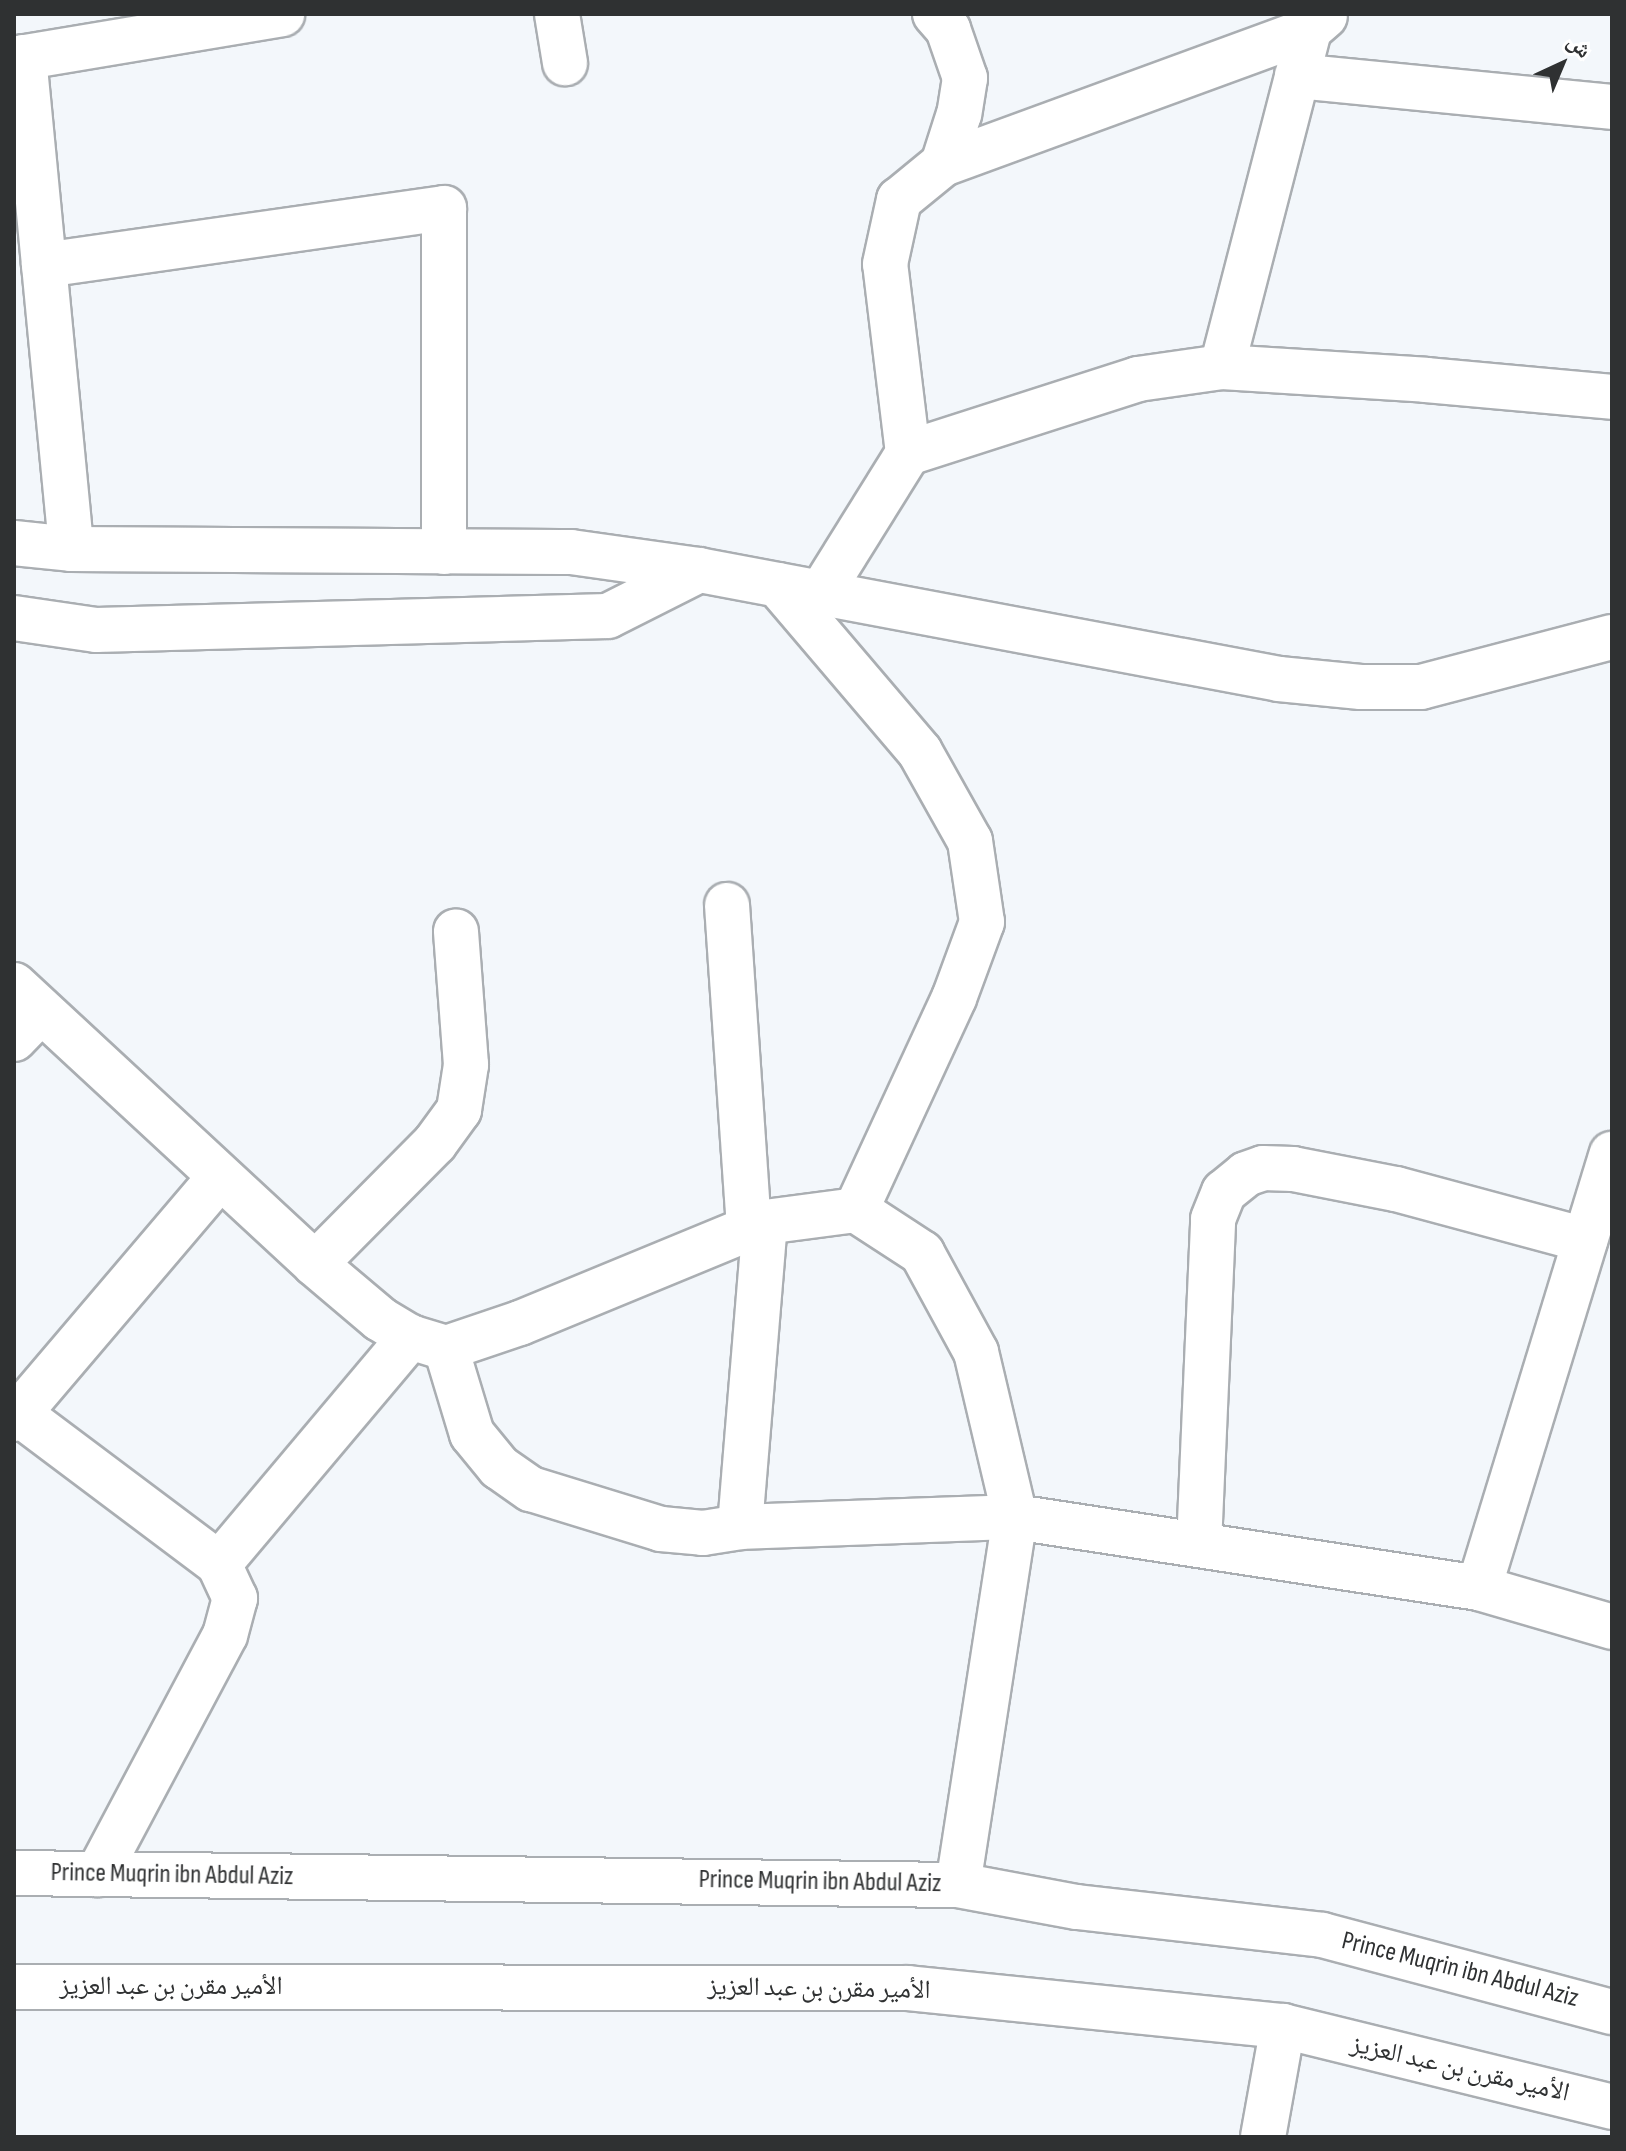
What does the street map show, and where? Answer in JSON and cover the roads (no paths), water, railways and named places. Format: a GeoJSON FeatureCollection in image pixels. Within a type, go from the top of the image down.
{"type":"FeatureCollection","features":[{"type":"Feature","properties":{"kind":"street"},"geometry":{"type":"LineString","coordinates":[[71,549],[44,265],[19,58],[282,14]]}},
{"type":"Feature","properties":{"kind":"street"},"geometry":{"type":"LineString","coordinates":[[557,14],[565,63]]}},
{"type":"Feature","properties":{"kind":"street"},"geometry":{"type":"LineString","coordinates":[[935,14],[948,29],[965,78],[959,114],[943,164]]}},
{"type":"Feature","properties":{"kind":"street"},"geometry":{"type":"LineString","coordinates":[[821,593],[908,453],[885,264],[899,200],[943,164],[1318,22]]}},
{"type":"Feature","properties":{"kind":"street"},"geometry":{"type":"LineString","coordinates":[[1222,367],[1297,76],[1318,22]]}},
{"type":"Feature","properties":{"kind":"street"},"geometry":{"type":"LineString","coordinates":[[1297,76],[1612,107]]}},
{"type":"Feature","properties":{"kind":"street"},"geometry":{"type":"LineString","coordinates":[[44,265],[444,208],[444,552]]}},
{"type":"Feature","properties":{"kind":"street"},"geometry":{"type":"LineString","coordinates":[[908,453],[1138,379],[1222,367],[1426,380],[1612,397]]}},
{"type":"Feature","properties":{"kind":"street"},"geometry":{"type":"LineString","coordinates":[[14,543],[71,549],[571,552],[699,570],[1279,679],[1361,687],[1421,687],[1612,637]]}},
{"type":"Feature","properties":{"kind":"street"},"geometry":{"type":"LineString","coordinates":[[14,618],[96,630],[608,616],[699,570]]}},
{"type":"Feature","properties":{"kind":"street"},"geometry":{"type":"LineString","coordinates":[[778,585],[920,752],[970,841],[982,922],[954,998],[856,1210]]}},
{"type":"Feature","properties":{"kind":"street"},"geometry":{"type":"LineString","coordinates":[[727,905],[757,1225],[740,1527]]}},
{"type":"Feature","properties":{"kind":"street"},"geometry":{"type":"LineString","coordinates":[[315,1264],[435,1143],[459,1110],[466,1065],[456,931]]}},
{"type":"Feature","properties":{"kind":"street"},"geometry":{"type":"LineString","coordinates":[[23,1012],[380,1319],[428,1342],[472,1434],[499,1467],[531,1489],[661,1529],[703,1533],[740,1527],[1015,1517],[1479,1588],[1612,1627]]}},
{"type":"Feature","properties":{"kind":"street"},"geometry":{"type":"LineString","coordinates":[[1479,1588],[1612,1154]]}},
{"type":"Feature","properties":{"kind":"street"},"geometry":{"type":"LineString","coordinates":[[1199,1545],[1213,1219],[1224,1192],[1246,1174],[1263,1168],[1293,1169],[1396,1189],[1585,1240]]}},
{"type":"Feature","properties":{"kind":"street"},"geometry":{"type":"LineString","coordinates":[[98,1874],[225,1635],[235,1598],[219,1564],[16,1416],[219,1178]]}},
{"type":"Feature","properties":{"kind":"street"},"geometry":{"type":"LineString","coordinates":[[219,1564],[428,1342],[520,1323],[757,1225],[856,1210],[922,1253],[976,1352],[1015,1517],[958,1885]]}},
{"type":"Feature","properties":{"kind":"street","name":"Prince Muqrin ibn Abdul Aziz"},"geometry":{"type":"LineString","coordinates":[[14,1873],[958,1885],[1077,1907],[1322,1935],[1612,2012]]}},
{"type":"Feature","properties":{"kind":"street","name":"الأمير مقرن بن عبد العزيز"},"geometry":{"type":"LineString","coordinates":[[14,1987],[908,1988],[1283,2026],[1612,2107]]}},
{"type":"Feature","properties":{"kind":"street"},"geometry":{"type":"LineString","coordinates":[[1263,2137],[1283,2026]]}}]}
